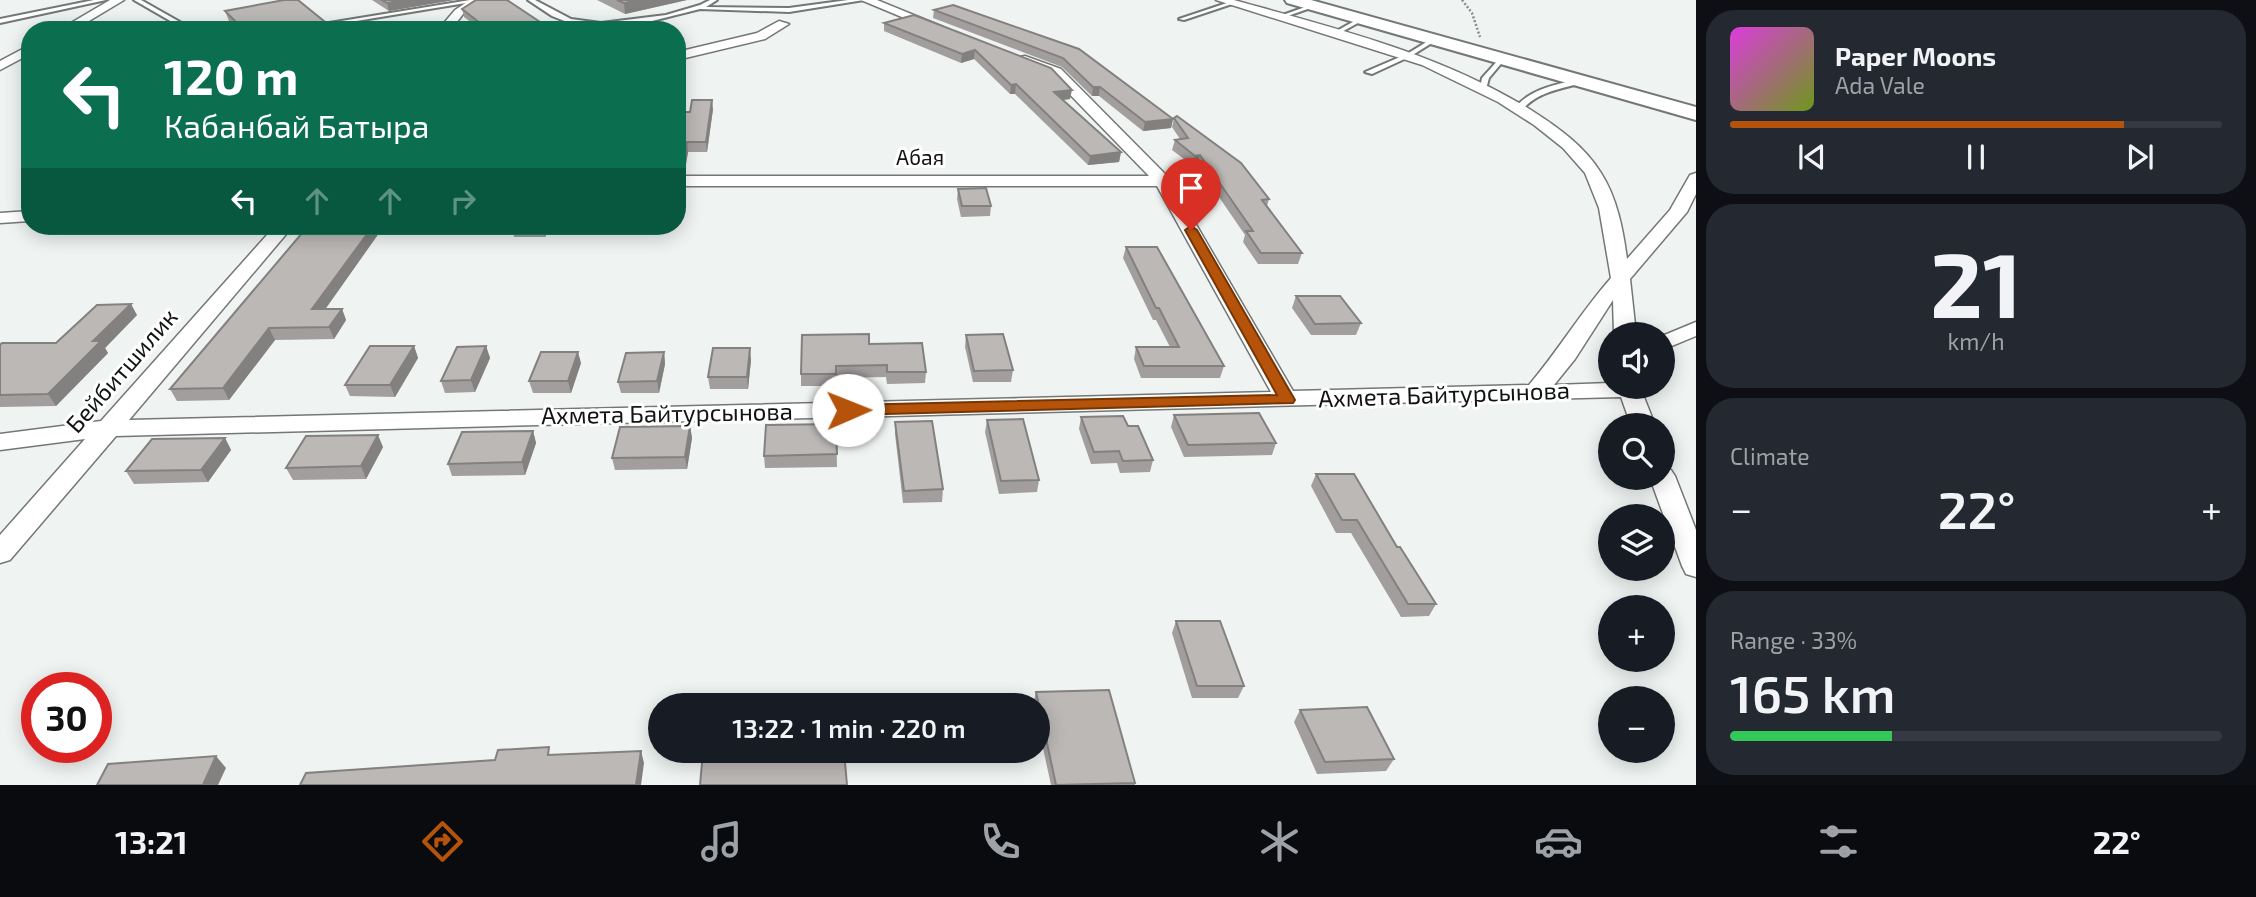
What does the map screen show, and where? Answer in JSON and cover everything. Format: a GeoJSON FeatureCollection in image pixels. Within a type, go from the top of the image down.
{"type":"FeatureCollection","features":[{"type":"Feature","properties":{"kind":"main road"},"geometry":{"type":"LineString","coordinates":[[1293,0],[1696,114]]}},
{"type":"Feature","properties":{"kind":"street"},"geometry":{"type":"LineString","coordinates":[[81,21],[118,0]]}},
{"type":"Feature","properties":{"kind":"street"},"geometry":{"type":"LineString","coordinates":[[452,21],[476,0]]}},
{"type":"Feature","properties":{"kind":"street"},"geometry":{"type":"LineString","coordinates":[[867,0],[955,34]]}},
{"type":"Feature","properties":{"kind":"street"},"geometry":{"type":"LineString","coordinates":[[1228,1],[1409,55],[1483,87],[1519,108],[1564,140],[1593,173],[1605,204],[1621,276],[1624,322]]}},
{"type":"Feature","properties":{"kind":"street"},"geometry":{"type":"LineString","coordinates":[[686,54],[761,36],[783,24]]}},
{"type":"Feature","properties":{"kind":"street"},"geometry":{"type":"LineString","coordinates":[[1006,53],[1056,72],[1163,181],[1287,400]]}},
{"type":"Feature","properties":{"kind":"street"},"geometry":{"type":"LineString","coordinates":[[0,66],[21,54]]}},
{"type":"Feature","properties":{"kind":"street"},"geometry":{"type":"LineString","coordinates":[[1535,393],[1567,354],[1596,307],[1678,212],[1696,178]]}},
{"type":"Feature","properties":{"kind":"street","name":"Абая"},"geometry":{"type":"LineString","coordinates":[[686,181],[1163,181]]}},
{"type":"Feature","properties":{"kind":"street"},"geometry":{"type":"LineString","coordinates":[[0,218],[21,217]]}},
{"type":"Feature","properties":{"kind":"street","name":"Бейбитшилик"},"geometry":{"type":"LineString","coordinates":[[0,553],[276,235]]}},
{"type":"Feature","properties":{"kind":"street"},"geometry":{"type":"LineString","coordinates":[[1675,338],[1696,328]]}},
{"type":"Feature","properties":{"kind":"street","name":"Ахмета Байтурсынова"},"geometry":{"type":"LineString","coordinates":[[0,442],[106,428],[1287,400],[1598,390]]}},
{"type":"Feature","properties":{"kind":"street"},"geometry":{"type":"LineString","coordinates":[[1668,490],[1696,566]]}},
{"type":"Feature","properties":{"kind":"lane"},"geometry":{"type":"LineString","coordinates":[[0,22],[103,0]]}},
{"type":"Feature","properties":{"kind":"lane"},"geometry":{"type":"LineString","coordinates":[[137,0],[175,21]]}},
{"type":"Feature","properties":{"kind":"lane"},"geometry":{"type":"LineString","coordinates":[[345,21],[476,0]]}},
{"type":"Feature","properties":{"kind":"lane"},"geometry":{"type":"LineString","coordinates":[[531,0],[569,21]]}},
{"type":"Feature","properties":{"kind":"lane"},"geometry":{"type":"LineString","coordinates":[[643,21],[695,9],[715,0]]}},
{"type":"Feature","properties":{"kind":"lane"},"geometry":{"type":"LineString","coordinates":[[695,9],[789,10],[861,0]]}},
{"type":"Feature","properties":{"kind":"lane"},"geometry":{"type":"LineString","coordinates":[[1182,19],[1228,1]]}},
{"type":"Feature","properties":{"kind":"lane"},"geometry":{"type":"LineString","coordinates":[[1280,17],[1313,6]]}},
{"type":"Feature","properties":{"kind":"lane"},"geometry":{"type":"LineString","coordinates":[[1336,33],[1362,19]]}},
{"type":"Feature","properties":{"kind":"lane"},"geometry":{"type":"LineString","coordinates":[[1369,72],[1409,55],[1433,40]]}},
{"type":"Feature","properties":{"kind":"lane"},"geometry":{"type":"LineString","coordinates":[[1483,87],[1494,57]]}},
{"type":"Feature","properties":{"kind":"lane"},"geometry":{"type":"LineString","coordinates":[[1519,108],[1525,99],[1533,95],[1579,81]]}},
{"type":"Feature","properties":{"kind":"path"},"geometry":{"type":"LineString","coordinates":[[1462,0],[1472,13],[1494,57]]}},
{"type":"Feature","properties":{"kind":"building"},"geometry":{"type":"Polygon","coordinates":[[[298,0],[324,21],[235,21],[225,11],[298,0]]]}},
{"type":"Feature","properties":{"kind":"building"},"geometry":{"type":"Polygon","coordinates":[[[382,0],[404,0],[387,3],[382,0]]]}},
{"type":"Feature","properties":{"kind":"building"},"geometry":{"type":"Polygon","coordinates":[[[476,0],[507,0],[538,21],[477,21],[462,9],[476,0]]]}},
{"type":"Feature","properties":{"kind":"building"},"geometry":{"type":"Polygon","coordinates":[[[617,0],[638,0],[624,3],[617,0]]]}},
{"type":"Feature","properties":{"kind":"building"},"geometry":{"type":"Polygon","coordinates":[[[953,5],[1079,49],[1173,119],[1145,122],[1100,87],[1093,87],[1063,58],[934,10],[953,5]]]}},
{"type":"Feature","properties":{"kind":"building"},"geometry":{"type":"Polygon","coordinates":[[[914,15],[1051,68],[1072,90],[1054,92],[1121,152],[1090,156],[1016,84],[1011,85],[975,50],[962,54],[884,23],[914,15]]]}},
{"type":"Feature","properties":{"kind":"building"},"geometry":{"type":"Polygon","coordinates":[[[692,100],[712,100],[706,142],[687,142],[686,146],[686,112],[690,112],[692,100]]]}},
{"type":"Feature","properties":{"kind":"building"},"geometry":{"type":"Polygon","coordinates":[[[1177,116],[1241,163],[1269,199],[1262,200],[1302,253],[1261,253],[1246,231],[1253,231],[1200,155],[1195,156],[1175,140],[1188,138],[1174,118],[1177,116]]]}},
{"type":"Feature","properties":{"kind":"building"},"geometry":{"type":"Polygon","coordinates":[[[986,188],[991,206],[962,206],[958,189],[986,188]]]}},
{"type":"Feature","properties":{"kind":"building"},"geometry":{"type":"Polygon","coordinates":[[[300,235],[366,235],[312,309],[342,309],[329,327],[269,328],[223,388],[170,389],[300,235]]]}},
{"type":"Feature","properties":{"kind":"building"},"geometry":{"type":"Polygon","coordinates":[[[1126,247],[1157,247],[1224,366],[1144,366],[1136,347],[1179,347],[1126,247]]]}},
{"type":"Feature","properties":{"kind":"building"},"geometry":{"type":"Polygon","coordinates":[[[1296,296],[1340,296],[1361,323],[1315,324],[1296,296]]]}},
{"type":"Feature","properties":{"kind":"building"},"geometry":{"type":"Polygon","coordinates":[[[131,304],[93,341],[101,341],[48,394],[0,395],[2,343],[56,343],[97,305],[131,304]]]}},
{"type":"Feature","properties":{"kind":"building"},"geometry":{"type":"Polygon","coordinates":[[[869,334],[869,344],[922,343],[926,372],[887,372],[887,365],[836,366],[836,374],[801,374],[802,335],[869,334]]]}},
{"type":"Feature","properties":{"kind":"building"},"geometry":{"type":"Polygon","coordinates":[[[1003,334],[1013,370],[974,371],[966,335],[1003,334]]]}},
{"type":"Feature","properties":{"kind":"building"},"geometry":{"type":"Polygon","coordinates":[[[370,346],[414,346],[390,385],[345,385],[370,346]]]}},
{"type":"Feature","properties":{"kind":"building"},"geometry":{"type":"Polygon","coordinates":[[[486,346],[471,380],[441,381],[457,347],[486,346]]]}},
{"type":"Feature","properties":{"kind":"building"},"geometry":{"type":"Polygon","coordinates":[[[713,348],[750,348],[747,377],[708,377],[713,348]]]}},
{"type":"Feature","properties":{"kind":"building"},"geometry":{"type":"Polygon","coordinates":[[[541,352],[578,352],[568,381],[529,381],[541,352]]]}},
{"type":"Feature","properties":{"kind":"building"},"geometry":{"type":"Polygon","coordinates":[[[664,352],[657,381],[618,382],[626,353],[664,352]]]}},
{"type":"Feature","properties":{"kind":"building"},"geometry":{"type":"Polygon","coordinates":[[[1259,413],[1276,443],[1188,445],[1174,415],[1259,413]]]}},
{"type":"Feature","properties":{"kind":"building"},"geometry":{"type":"Polygon","coordinates":[[[1123,416],[1128,426],[1138,426],[1153,460],[1123,461],[1119,451],[1094,452],[1081,417],[1123,416]]]}},
{"type":"Feature","properties":{"kind":"building"},"geometry":{"type":"Polygon","coordinates":[[[1023,419],[1039,480],[1001,481],[987,420],[1023,419]]]}},
{"type":"Feature","properties":{"kind":"building"},"geometry":{"type":"Polygon","coordinates":[[[932,421],[943,489],[904,491],[895,422],[932,421]]]}},
{"type":"Feature","properties":{"kind":"building"},"geometry":{"type":"Polygon","coordinates":[[[836,424],[837,454],[764,456],[766,425],[836,424]]]}},
{"type":"Feature","properties":{"kind":"building"},"geometry":{"type":"Polygon","coordinates":[[[690,426],[685,457],[612,458],[620,427],[690,426]]]}},
{"type":"Feature","properties":{"kind":"building"},"geometry":{"type":"Polygon","coordinates":[[[533,431],[522,462],[448,464],[462,432],[533,431]]]}},
{"type":"Feature","properties":{"kind":"building"},"geometry":{"type":"Polygon","coordinates":[[[378,435],[361,466],[286,468],[306,436],[378,435]]]}},
{"type":"Feature","properties":{"kind":"building"},"geometry":{"type":"Polygon","coordinates":[[[225,438],[201,470],[126,471],[152,439],[225,438]]]}},
{"type":"Feature","properties":{"kind":"building"},"geometry":{"type":"Polygon","coordinates":[[[1316,474],[1354,474],[1397,547],[1400,547],[1436,604],[1408,604],[1357,520],[1342,520],[1316,474]]]}},
{"type":"Feature","properties":{"kind":"building"},"geometry":{"type":"Polygon","coordinates":[[[1176,621],[1220,621],[1244,686],[1197,686],[1176,621]]]}},
{"type":"Feature","properties":{"kind":"building"},"geometry":{"type":"Polygon","coordinates":[[[1109,690],[1135,783],[1056,785],[1050,757],[1050,693],[1036,692],[1109,690]]]}},
{"type":"Feature","properties":{"kind":"building"},"geometry":{"type":"Polygon","coordinates":[[[1367,707],[1394,759],[1325,762],[1300,710],[1367,707]]]}},
{"type":"Feature","properties":{"kind":"building"},"geometry":{"type":"Polygon","coordinates":[[[549,747],[548,755],[641,751],[636,785],[300,785],[306,773],[495,760],[498,750],[549,747]]]}},
{"type":"Feature","properties":{"kind":"building"},"geometry":{"type":"Polygon","coordinates":[[[216,756],[203,785],[97,785],[108,764],[216,756]]]}},
{"type":"Feature","properties":{"kind":"building"},"geometry":{"type":"Polygon","coordinates":[[[702,763],[845,763],[847,785],[700,785],[702,763]]]}},
{"type":"Feature","properties":{"kind":"route"},"geometry":{"type":"LineString","coordinates":[[848,410],[1287,400],[1191,230]]}}]}
